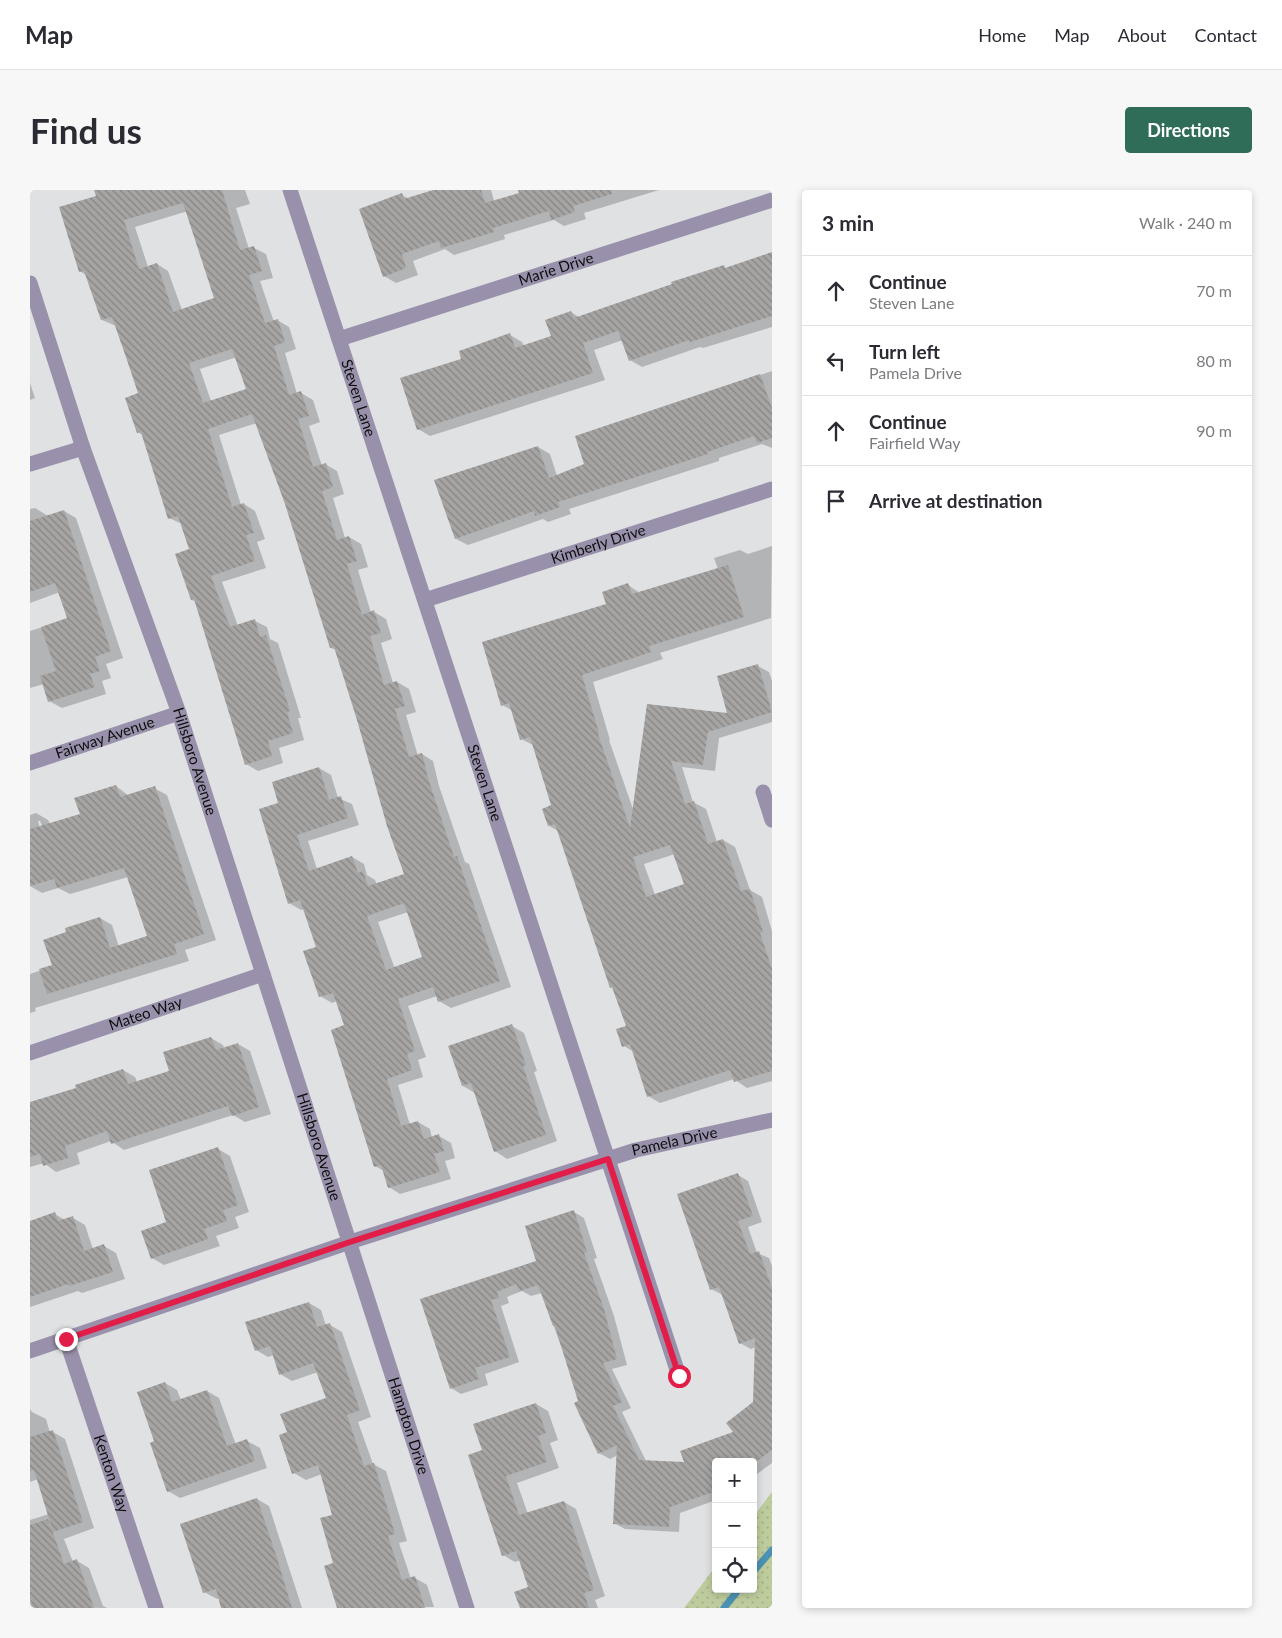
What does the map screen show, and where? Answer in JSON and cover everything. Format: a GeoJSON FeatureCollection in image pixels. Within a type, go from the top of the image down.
{"type":"FeatureCollection","features":[{"type":"Feature","properties":{"kind":"street","name":"Steven Lane"},"geometry":{"type":"LineString","coordinates":[[290,190],[679,1376]]}},
{"type":"Feature","properties":{"kind":"street","name":"Marie Drive"},"geometry":{"type":"LineString","coordinates":[[339,339],[772,200]]}},
{"type":"Feature","properties":{"kind":"street","name":"Hillsboro Avenue"},"geometry":{"type":"LineString","coordinates":[[30,283],[83,448],[179,713],[350,1242]]}},
{"type":"Feature","properties":{"kind":"street"},"geometry":{"type":"LineString","coordinates":[[30,464],[83,448]]}},
{"type":"Feature","properties":{"kind":"street","name":"Kimberly Drive"},"geometry":{"type":"LineString","coordinates":[[425,600],[772,488]]}},
{"type":"Feature","properties":{"kind":"street","name":"Fairway Avenue"},"geometry":{"type":"LineString","coordinates":[[30,763],[179,713]]}},
{"type":"Feature","properties":{"kind":"street"},"geometry":{"type":"LineString","coordinates":[[763,792],[772,820]]}},
{"type":"Feature","properties":{"kind":"street","name":"Mateo Way"},"geometry":{"type":"LineString","coordinates":[[30,1053],[263,974]]}},
{"type":"Feature","properties":{"kind":"street","name":"Pamela Drive"},"geometry":{"type":"LineString","coordinates":[[30,1351],[350,1242],[636,1150],[772,1120]]}},
{"type":"Feature","properties":{"kind":"street","name":"Hampton Drive"},"geometry":{"type":"LineString","coordinates":[[350,1242],[467,1608]]}},
{"type":"Feature","properties":{"kind":"street","name":"Kenton Way"},"geometry":{"type":"LineString","coordinates":[[66,1339],[156,1608]]}},
{"type":"Feature","properties":{"kind":"green space"},"geometry":{"type":"Polygon","coordinates":[[[772,1492],[772,1608],[684,1608],[712,1571],[712,1593],[757,1593],[757,1512],[772,1492]]]}},
{"type":"Feature","properties":{"kind":"building"},"geometry":{"type":"Polygon","coordinates":[[[94,190],[222,190],[240,250],[254,246],[262,271],[249,275],[265,323],[278,319],[285,342],[274,346],[289,395],[301,391],[309,416],[298,419],[313,467],[326,463],[333,487],[322,491],[337,540],[349,536],[357,561],[347,564],[362,615],[374,610],[381,633],[370,636],[384,685],[397,681],[405,706],[395,709],[409,757],[422,753],[428,778],[454,857],[457,856],[500,981],[438,1002],[433,987],[398,999],[415,1051],[407,1054],[412,1070],[387,1079],[401,1126],[418,1121],[424,1139],[439,1134],[444,1151],[434,1154],[440,1172],[388,1188],[381,1165],[374,1167],[331,1030],[344,1025],[333,993],[319,997],[303,951],[316,947],[300,900],[288,904],[259,809],[278,803],[272,782],[319,767],[329,800],[341,796],[348,818],[297,835],[309,871],[352,856],[358,873],[363,871],[368,886],[404,874],[387,826],[334,647],[330,648],[285,504],[252,414],[208,429],[232,507],[244,503],[254,533],[246,535],[255,561],[211,576],[230,627],[255,619],[260,637],[266,635],[290,711],[287,712],[293,733],[268,741],[272,756],[245,765],[194,599],[191,600],[175,554],[189,549],[178,516],[168,519],[141,432],[137,433],[125,398],[138,393],[112,317],[101,320],[84,271],[79,272],[59,207],[96,196],[94,190]],[[183,203],[124,220],[139,269],[157,263],[173,312],[214,298],[183,203]],[[232,349],[189,363],[203,403],[246,389],[232,349]],[[404,903],[367,916],[386,970],[422,957],[404,903]]]}},
{"type":"Feature","properties":{"kind":"building"},"geometry":{"type":"Polygon","coordinates":[[[433,190],[481,190],[485,203],[519,193],[518,190],[611,190],[612,194],[573,206],[575,212],[551,220],[549,211],[493,228],[494,232],[441,248],[439,241],[402,254],[406,268],[383,277],[359,209],[402,193],[404,199],[433,190]]]}},
{"type":"Feature","properties":{"kind":"building"},"geometry":{"type":"Polygon","coordinates":[[[772,252],[772,316],[690,342],[689,340],[629,361],[618,331],[583,343],[593,373],[417,430],[400,378],[461,359],[459,351],[510,333],[515,348],[551,336],[545,320],[571,311],[574,318],[672,284],[671,282],[724,265],[725,268],[772,252]]]}},
{"type":"Feature","properties":{"kind":"building"},"geometry":{"type":"Polygon","coordinates":[[[760,374],[772,408],[772,438],[757,443],[754,436],[707,452],[708,454],[558,502],[560,507],[535,516],[534,511],[455,539],[434,480],[538,446],[549,478],[584,464],[575,436],[760,374]]]}},
{"type":"Feature","properties":{"kind":"building"},"geometry":{"type":"Polygon","coordinates":[[[64,510],[111,651],[95,657],[100,671],[90,674],[95,687],[48,702],[40,676],[56,671],[41,627],[67,618],[55,583],[30,592],[30,521],[64,510]]]}},
{"type":"Feature","properties":{"kind":"building"},"geometry":{"type":"Polygon","coordinates":[[[728,565],[744,617],[649,646],[651,652],[582,675],[598,734],[630,828],[647,704],[727,713],[717,676],[758,664],[772,712],[708,732],[703,765],[671,761],[685,804],[694,801],[708,844],[723,839],[741,891],[750,889],[763,932],[760,933],[772,969],[772,1071],[734,1082],[730,1070],[647,1097],[630,1044],[622,1047],[616,1029],[626,1026],[612,987],[610,988],[555,824],[548,826],[542,809],[551,805],[530,737],[520,740],[509,703],[501,706],[482,642],[606,604],[602,592],[628,583],[632,594],[728,565]],[[670,845],[633,857],[646,897],[684,884],[670,845]]]}},
{"type":"Feature","properties":{"kind":"building"},"geometry":{"type":"Polygon","coordinates":[[[116,785],[120,797],[155,786],[204,934],[174,944],[177,954],[47,994],[39,969],[52,965],[43,940],[66,932],[65,928],[100,917],[110,948],[147,936],[124,868],[57,888],[54,879],[30,886],[30,829],[80,814],[74,798],[116,785]]]}},
{"type":"Feature","properties":{"kind":"building"},"geometry":{"type":"Polygon","coordinates":[[[512,1024],[526,1065],[523,1066],[546,1135],[494,1152],[471,1083],[462,1086],[448,1046],[512,1024]]]}},
{"type":"Feature","properties":{"kind":"building"},"geometry":{"type":"Polygon","coordinates":[[[211,1037],[216,1050],[238,1043],[259,1107],[232,1116],[228,1106],[111,1144],[107,1131],[65,1146],[68,1158],[43,1166],[40,1154],[30,1157],[30,1102],[76,1088],[75,1085],[123,1069],[128,1084],[169,1071],[163,1052],[211,1037]]]}},
{"type":"Feature","properties":{"kind":"building"},"geometry":{"type":"Polygon","coordinates":[[[218,1147],[238,1205],[223,1210],[227,1221],[204,1229],[208,1239],[151,1259],[141,1231],[166,1222],[149,1170],[218,1147]]]}},
{"type":"Feature","properties":{"kind":"building"},"geometry":{"type":"Polygon","coordinates":[[[738,1173],[753,1216],[738,1221],[750,1254],[759,1251],[772,1288],[772,1450],[757,1461],[757,1458],[712,1458],[712,1492],[670,1507],[669,1527],[613,1524],[617,1445],[598,1454],[574,1403],[578,1401],[555,1326],[553,1326],[538,1285],[520,1291],[516,1284],[497,1292],[499,1298],[491,1300],[510,1357],[475,1368],[479,1379],[450,1389],[420,1299],[536,1261],[525,1226],[574,1210],[587,1252],[584,1253],[604,1309],[617,1359],[603,1363],[622,1402],[613,1406],[639,1460],[684,1462],[680,1451],[733,1432],[726,1423],[753,1402],[755,1338],[739,1344],[719,1287],[710,1290],[677,1194],[738,1173]]]}},
{"type":"Feature","properties":{"kind":"building"},"geometry":{"type":"Polygon","coordinates":[[[55,1212],[58,1221],[73,1216],[84,1251],[104,1244],[113,1272],[30,1297],[30,1221],[55,1212]]]}},
{"type":"Feature","properties":{"kind":"building"},"geometry":{"type":"Polygon","coordinates":[[[309,1302],[317,1327],[330,1323],[360,1410],[347,1415],[364,1466],[374,1463],[395,1534],[388,1536],[402,1580],[415,1576],[425,1608],[337,1608],[324,1566],[333,1563],[320,1518],[332,1515],[318,1465],[292,1474],[279,1435],[287,1432],[280,1414],[326,1398],[313,1363],[279,1375],[270,1346],[255,1351],[245,1322],[309,1302]]]}},
{"type":"Feature","properties":{"kind":"building"},"geometry":{"type":"Polygon","coordinates":[[[165,1382],[172,1402],[207,1390],[227,1446],[247,1439],[255,1461],[167,1492],[150,1443],[154,1441],[137,1392],[165,1382]]]}},
{"type":"Feature","properties":{"kind":"building"},"geometry":{"type":"Polygon","coordinates":[[[536,1403],[546,1433],[538,1436],[547,1462],[506,1476],[519,1515],[564,1501],[594,1590],[584,1593],[589,1608],[520,1608],[514,1592],[528,1587],[516,1551],[502,1556],[468,1455],[482,1450],[473,1424],[536,1403]]]}},
{"type":"Feature","properties":{"kind":"building"},"geometry":{"type":"Polygon","coordinates":[[[53,1430],[83,1522],[53,1532],[34,1470],[30,1471],[30,1437],[53,1430]]]}},
{"type":"Feature","properties":{"kind":"building"},"geometry":{"type":"Polygon","coordinates":[[[257,1498],[292,1608],[221,1608],[216,1589],[203,1593],[180,1524],[257,1498]]]}},
{"type":"Feature","properties":{"kind":"building"},"geometry":{"type":"Polygon","coordinates":[[[48,1519],[64,1564],[77,1559],[94,1608],[33,1608],[30,1598],[30,1525],[48,1519]]]}},
{"type":"Feature","properties":{"kind":"waterway"},"geometry":{"type":"LineString","coordinates":[[757,1567],[772,1550]]}},
{"type":"Feature","properties":{"kind":"waterway"},"geometry":{"type":"LineString","coordinates":[[724,1608],[736,1593]]}},
{"type":"Feature","properties":{"kind":"route"},"geometry":{"type":"LineString","coordinates":[[66,1339],[350,1242],[608,1159],[679,1376]]}}]}
